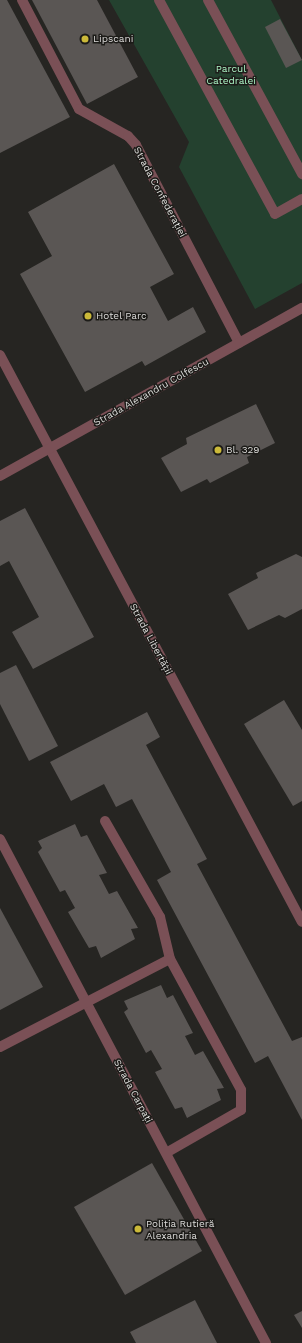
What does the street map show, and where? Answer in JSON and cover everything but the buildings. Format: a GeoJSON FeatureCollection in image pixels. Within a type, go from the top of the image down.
{"type":"FeatureCollection","features":[{"type":"Feature","properties":{"kind":"street","name":"Strada Confederației"},"geometry":{"type":"LineString","coordinates":[[22,0],[80,109],[128,136],[136,145],[239,344]]}},
{"type":"Feature","properties":{"kind":"street"},"geometry":{"type":"LineString","coordinates":[[159,0],[275,214],[302,199]]}},
{"type":"Feature","properties":{"kind":"street"},"geometry":{"type":"LineString","coordinates":[[208,0],[302,174]]}},
{"type":"Feature","properties":{"kind":"street","name":"Strada Alexandru Colfescu"},"geometry":{"type":"LineString","coordinates":[[0,476],[302,308]]}},
{"type":"Feature","properties":{"kind":"street","name":"Strada Libertății"},"geometry":{"type":"LineString","coordinates":[[0,355],[302,922]]}},
{"type":"Feature","properties":{"kind":"street"},"geometry":{"type":"LineString","coordinates":[[105,821],[160,917],[170,959],[241,1090],[243,1103],[241,1110],[228,1119],[166,1153]]}},
{"type":"Feature","properties":{"kind":"street","name":"Strada Carpați"},"geometry":{"type":"LineString","coordinates":[[0,838],[266,1343]]}},
{"type":"Feature","properties":{"kind":"street"},"geometry":{"type":"LineString","coordinates":[[0,1047],[170,959]]}},
{"type":"Feature","properties":{"kind":"green space","name":"Parcul Catedralei"},"geometry":{"type":"Polygon","coordinates":[[[109,0],[271,0],[302,60],[302,283],[255,309],[179,167],[189,142],[109,0]]]}},
{"type":"Feature","properties":{"kind":"place","name":"Lipscani"},"geometry":{"type":"Point","coordinates":[85,39]}},
{"type":"Feature","properties":{"kind":"place","name":"Hotel Parc"},"geometry":{"type":"Point","coordinates":[88,316]}},
{"type":"Feature","properties":{"kind":"place","name":"Bl. 329"},"geometry":{"type":"Point","coordinates":[218,450]}},
{"type":"Feature","properties":{"kind":"place","name":"Poliția Rutieră Alexandria"},"geometry":{"type":"Point","coordinates":[138,1229]}}]}
